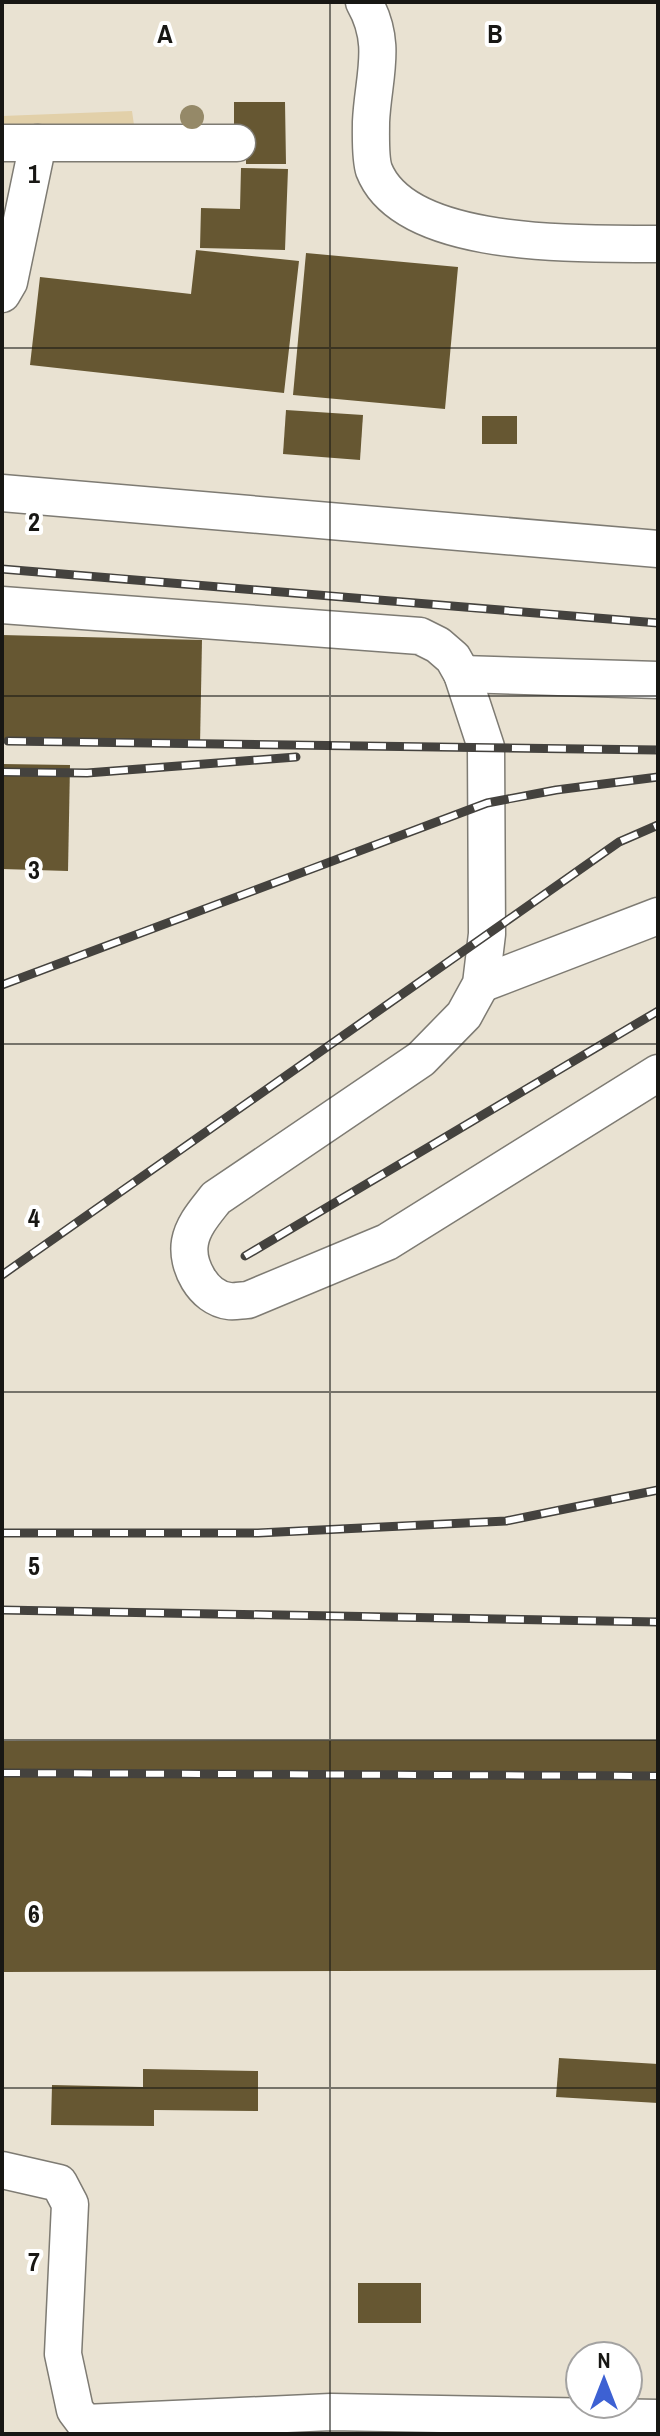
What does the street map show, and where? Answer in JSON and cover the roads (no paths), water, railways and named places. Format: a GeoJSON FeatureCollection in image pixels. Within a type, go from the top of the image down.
{"type":"FeatureCollection","features":[{"type":"Feature","properties":{"kind":"lane"},"geometry":{"type":"LineString","coordinates":[[364,2],[377,29],[378,53],[371,122],[374,170],[396,201],[428,221],[533,243],[658,244]]}},
{"type":"Feature","properties":{"kind":"lane"},"geometry":{"type":"LineString","coordinates":[[2,143],[237,143]]}},
{"type":"Feature","properties":{"kind":"lane"},"geometry":{"type":"LineString","coordinates":[[2,294],[9,282],[38,143]]}},
{"type":"Feature","properties":{"kind":"lane"},"geometry":{"type":"LineString","coordinates":[[2,493],[658,549]]}},
{"type":"Feature","properties":{"kind":"lane"},"geometry":{"type":"LineString","coordinates":[[2,605],[420,636],[438,645],[453,658],[462,674],[486,747],[487,934],[481,984],[464,1015],[421,1059],[216,1198],[195,1228],[190,1243],[190,1263],[199,1281],[216,1296],[227,1301],[248,1300],[387,1242],[658,1073]]}},
{"type":"Feature","properties":{"kind":"lane"},"geometry":{"type":"LineString","coordinates":[[462,674],[658,680]]}},
{"type":"Feature","properties":{"kind":"lane"},"geometry":{"type":"LineString","coordinates":[[481,984],[658,916]]}},
{"type":"Feature","properties":{"kind":"lane"},"geometry":{"type":"LineString","coordinates":[[2,2170],[59,2183],[70,2204],[63,2354],[75,2410],[89,2428],[331,2412],[658,2418]]}},
{"type":"Feature","properties":{"kind":"railway"},"geometry":{"type":"LineString","coordinates":[[2,569],[658,623]]}},
{"type":"Feature","properties":{"kind":"railway"},"geometry":{"type":"LineString","coordinates":[[8,741],[658,750]]}},
{"type":"Feature","properties":{"kind":"railway"},"geometry":{"type":"LineString","coordinates":[[2,772],[87,773],[296,757]]}},
{"type":"Feature","properties":{"kind":"railway"},"geometry":{"type":"LineString","coordinates":[[2,985],[487,803],[556,790],[658,777]]}},
{"type":"Feature","properties":{"kind":"railway"},"geometry":{"type":"LineString","coordinates":[[2,1275],[619,842],[658,825]]}},
{"type":"Feature","properties":{"kind":"railway"},"geometry":{"type":"LineString","coordinates":[[245,1256],[658,1011]]}},
{"type":"Feature","properties":{"kind":"railway"},"geometry":{"type":"LineString","coordinates":[[2,1533],[258,1533],[506,1521],[658,1490]]}},
{"type":"Feature","properties":{"kind":"railway"},"geometry":{"type":"LineString","coordinates":[[2,1610],[658,1622]]}},
{"type":"Feature","properties":{"kind":"railway"},"geometry":{"type":"LineString","coordinates":[[2,1773],[658,1776]]}}]}
